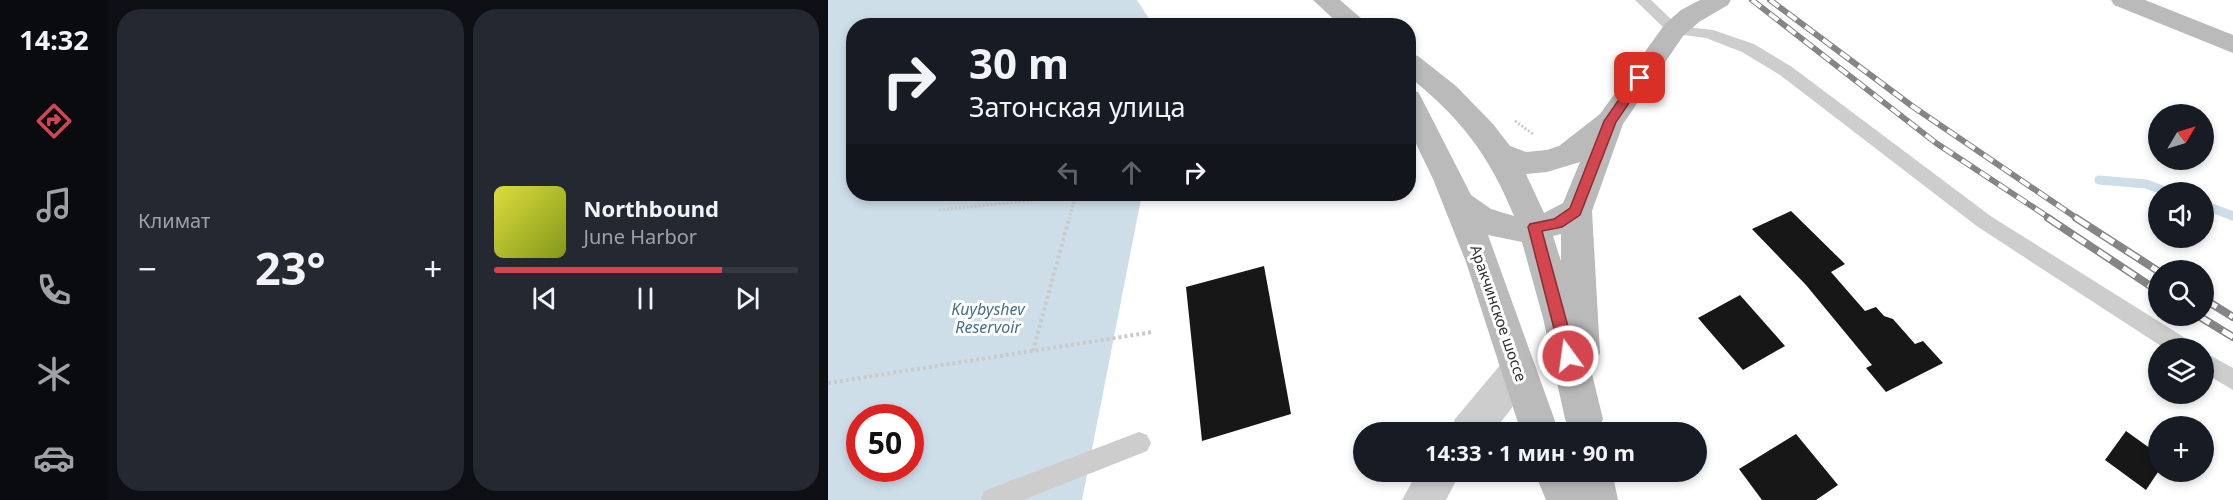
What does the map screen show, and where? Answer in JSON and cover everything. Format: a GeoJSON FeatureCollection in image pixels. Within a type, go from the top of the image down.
{"type":"FeatureCollection","features":[{"type":"Feature","properties":{"kind":"main road"},"geometry":{"type":"LineString","coordinates":[[1325,0],[1347,18]]}},
{"type":"Feature","properties":{"kind":"main road"},"geometry":{"type":"LineString","coordinates":[[1585,422],[1576,211],[1610,121],[1674,30],[1690,16],[1719,0]]}},
{"type":"Feature","properties":{"kind":"main road"},"geometry":{"type":"LineString","coordinates":[[2123,0],[2233,45]]}},
{"type":"Feature","properties":{"kind":"main road"},"geometry":{"type":"LineString","coordinates":[[2175,0],[2233,23]]}},
{"type":"Feature","properties":{"kind":"main road"},"geometry":{"type":"LineString","coordinates":[[1416,68],[1473,120],[1500,154],[1535,227],[1584,422]]}},
{"type":"Feature","properties":{"kind":"main road","name":"Аракчинское шоссе"},"geometry":{"type":"LineString","coordinates":[[1416,112],[1457,199],[1537,422]]}},
{"type":"Feature","properties":{"kind":"main road"},"geometry":{"type":"LineString","coordinates":[[1500,154],[1525,163],[1547,161],[1570,154],[1610,121]]}},
{"type":"Feature","properties":{"kind":"main road"},"geometry":{"type":"LineString","coordinates":[[1457,199],[1480,218],[1496,225],[1518,230],[1557,223],[1576,211]]}},
{"type":"Feature","properties":{"kind":"main road"},"geometry":{"type":"LineString","coordinates":[[1559,482],[1567,500]]}},
{"type":"Feature","properties":{"kind":"main road"},"geometry":{"type":"LineString","coordinates":[[1594,482],[1597,500]]}},
{"type":"Feature","properties":{"kind":"street"},"geometry":{"type":"LineString","coordinates":[[1477,422],[1519,370]]}},
{"type":"Feature","properties":{"kind":"street"},"geometry":{"type":"LineString","coordinates":[[1423,500],[1434,482]]}},
{"type":"Feature","properties":{"kind":"lane"},"geometry":{"type":"LineString","coordinates":[[1642,0],[1674,30],[1708,33],[1748,48],[1786,71],[1984,222],[2166,338]]}},
{"type":"Feature","properties":{"kind":"lane"},"geometry":{"type":"LineString","coordinates":[[2214,368],[2233,380]]}},
{"type":"Feature","properties":{"kind":"lane"},"geometry":{"type":"LineString","coordinates":[[993,500],[1139,443]]}},
{"type":"Feature","properties":{"kind":"path"},"geometry":{"type":"LineString","coordinates":[[939,210],[1016,201]]}},
{"type":"Feature","properties":{"kind":"path"},"geometry":{"type":"LineString","coordinates":[[1033,351],[1074,201]]}},
{"type":"Feature","properties":{"kind":"path"},"geometry":{"type":"LineString","coordinates":[[828,383],[1153,332]]}},
{"type":"Feature","properties":{"kind":"water","name":"Kuybyshev Reservoir"},"geometry":{"type":"Polygon","coordinates":[[[828,0],[1137,0],[1149,18],[846,18],[846,201],[1141,201],[1082,500],[828,500],[828,0]]]}},
{"type":"Feature","properties":{"kind":"building"},"geometry":{"type":"Polygon","coordinates":[[[1791,211],[1845,264],[1831,272],[1865,311],[1876,307],[1884,316],[1893,319],[1915,344],[1923,341],[1943,363],[1886,392],[1866,368],[1872,365],[1806,285],[1752,229],[1791,211]]]}},
{"type":"Feature","properties":{"kind":"building"},"geometry":{"type":"Polygon","coordinates":[[[1264,266],[1291,414],[1202,441],[1186,287],[1264,266]]]}},
{"type":"Feature","properties":{"kind":"building"},"geometry":{"type":"Polygon","coordinates":[[[1740,295],[1785,346],[1743,370],[1698,318],[1740,295]]]}},
{"type":"Feature","properties":{"kind":"building"},"geometry":{"type":"Polygon","coordinates":[[[2126,431],[2148,447],[2148,482],[2151,482],[2146,490],[2105,460],[2126,431]]]}},
{"type":"Feature","properties":{"kind":"building"},"geometry":{"type":"Polygon","coordinates":[[[1796,434],[1838,485],[1816,500],[1762,500],[1739,469],[1796,434]]]}},
{"type":"Feature","properties":{"kind":"waterway"},"geometry":{"type":"LineString","coordinates":[[2099,180],[2148,185]]}},
{"type":"Feature","properties":{"kind":"waterway"},"geometry":{"type":"LineString","coordinates":[[2214,209],[2233,216]]}},
{"type":"Feature","properties":{"kind":"railway"},"geometry":{"type":"LineString","coordinates":[[1752,0],[1936,143],[2051,219]]}},
{"type":"Feature","properties":{"kind":"railway"},"geometry":{"type":"LineString","coordinates":[[1770,0],[1912,106],[2078,219]]}},
{"type":"Feature","properties":{"kind":"railway"},"geometry":{"type":"LineString","coordinates":[[2048,218],[2148,284]]}},
{"type":"Feature","properties":{"kind":"railway"},"geometry":{"type":"LineString","coordinates":[[2076,218],[2148,265]]}},
{"type":"Feature","properties":{"kind":"railway"},"geometry":{"type":"LineString","coordinates":[[2214,305],[2233,317]]}},
{"type":"Feature","properties":{"kind":"railway"},"geometry":{"type":"LineString","coordinates":[[2214,325],[2233,337]]}},
{"type":"Feature","properties":{"kind":"route"},"geometry":{"type":"LineString","coordinates":[[1568,356],[1535,227],[1557,223],[1576,211],[1610,121],[1640,78]]}}]}
